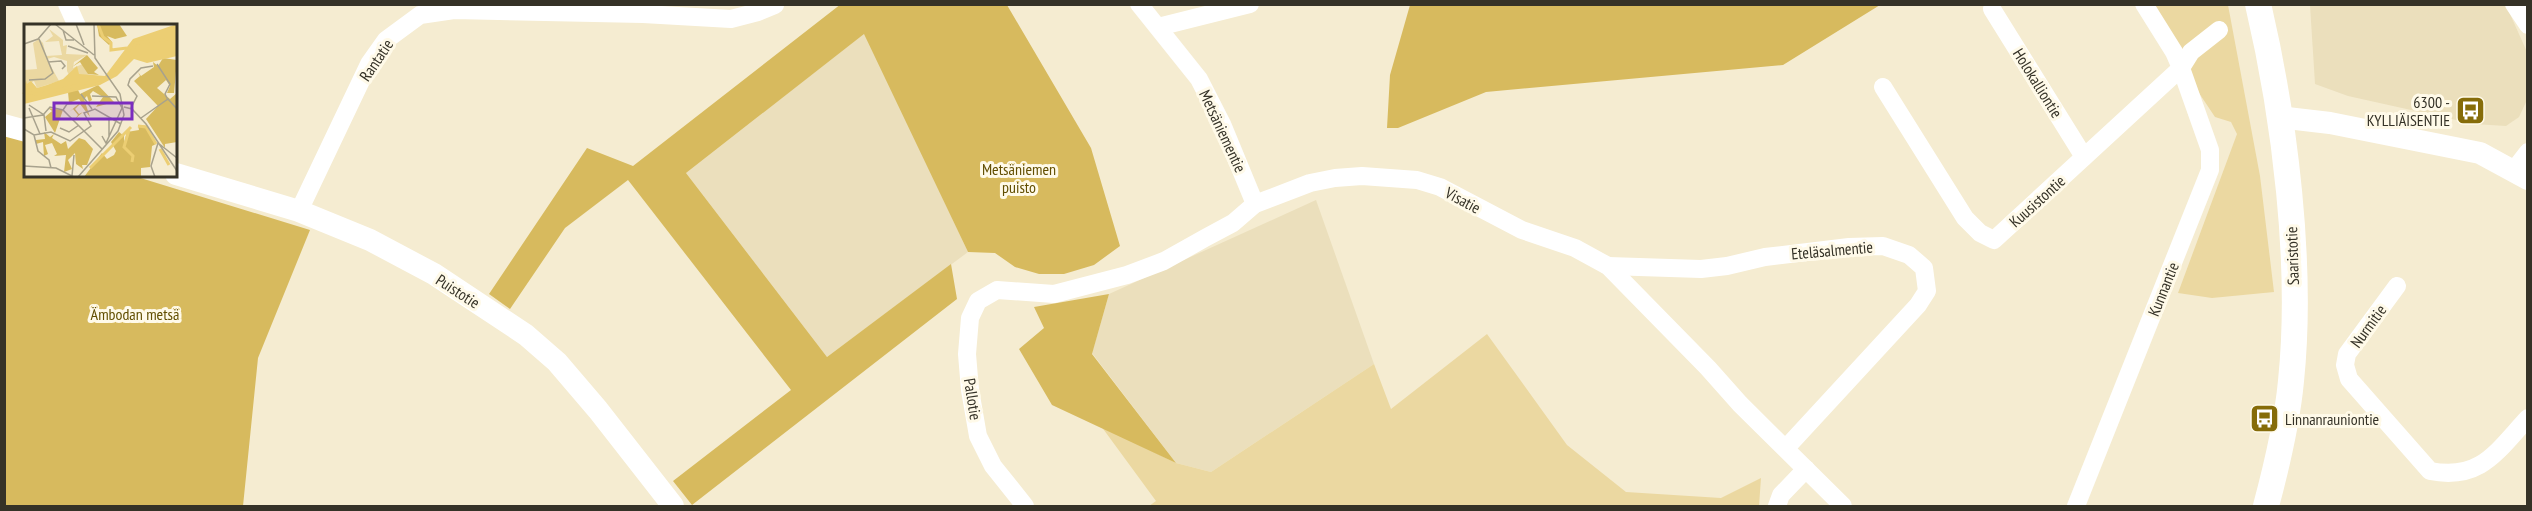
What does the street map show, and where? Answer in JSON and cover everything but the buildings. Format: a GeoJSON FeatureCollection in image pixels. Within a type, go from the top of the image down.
{"type":"FeatureCollection","features":[{"type":"Feature","properties":{"kind":"main road","name":"Saaristotie"},"geometry":{"type":"LineString","coordinates":[[2258,4],[2278,117],[2289,206],[2293,280],[2293,352],[2284,429],[2266,507]]}},
{"type":"Feature","properties":{"kind":"street"},"geometry":{"type":"LineString","coordinates":[[67,4],[76,24]]}},
{"type":"Feature","properties":{"kind":"street","name":"Metsäniementie"},"geometry":{"type":"LineString","coordinates":[[1139,4],[1199,79],[1222,124],[1255,204]]}},
{"type":"Feature","properties":{"kind":"street"},"geometry":{"type":"LineString","coordinates":[[1158,27],[1250,4]]}},
{"type":"Feature","properties":{"kind":"street","name":"Kunnantie"},"geometry":{"type":"LineString","coordinates":[[2076,507],[2210,171],[2210,150],[2181,68],[2174,52],[2144,4]]}},
{"type":"Feature","properties":{"kind":"street"},"geometry":{"type":"LineString","coordinates":[[2514,4],[2528,25]]}},
{"type":"Feature","properties":{"kind":"street","name":"Rantatie"},"geometry":{"type":"LineString","coordinates":[[299,211],[369,64],[386,40],[420,15],[454,10],[643,14],[731,19],[775,5]]}},
{"type":"Feature","properties":{"kind":"street","name":"Holokalliontie"},"geometry":{"type":"LineString","coordinates":[[1992,9],[2084,158]]}},
{"type":"Feature","properties":{"kind":"street","name":"Kuusistontie"},"geometry":{"type":"LineString","coordinates":[[1883,87],[1965,218],[1980,233],[1994,240],[2181,68],[2191,52],[2219,30]]}},
{"type":"Feature","properties":{"kind":"street"},"geometry":{"type":"LineString","coordinates":[[2278,117],[2330,123],[2480,153],[2523,167]]}},
{"type":"Feature","properties":{"kind":"street"},"geometry":{"type":"LineString","coordinates":[[4,125],[24,130]]}},
{"type":"Feature","properties":{"kind":"street","name":"Puistotie"},"geometry":{"type":"LineString","coordinates":[[177,174],[299,211],[370,240],[434,274],[526,335],[557,362],[598,410],[673,507]]}},
{"type":"Feature","properties":{"kind":"street","name":"Visatie"},"geometry":{"type":"LineString","coordinates":[[997,290],[1054,294],[1127,275],[1164,261],[1233,223],[1255,204],[1310,183],[1335,178],[1390,177],[1418,180],[1440,187],[1522,230],[1575,248],[1608,266],[1692,351],[1740,404],[1843,507]]}},
{"type":"Feature","properties":{"kind":"street","name":"Eteläsalmentie"},"geometry":{"type":"LineString","coordinates":[[1608,266],[1701,269],[1765,257],[1849,247],[1883,246],[1909,255],[1924,268],[1927,291],[1918,305],[1786,448]]}},
{"type":"Feature","properties":{"kind":"street","name":"Nurmitie"},"geometry":{"type":"LineString","coordinates":[[2397,286],[2347,354],[2346,365],[2349,379],[2430,471],[2455,474],[2472,471],[2490,458],[2528,418]]}},
{"type":"Feature","properties":{"kind":"street","name":"Pallotie"},"geometry":{"type":"LineString","coordinates":[[997,290],[978,301],[970,318],[967,354],[970,390],[978,436],[993,466],[1025,507]]}},
{"type":"Feature","properties":{"kind":"street"},"geometry":{"type":"LineString","coordinates":[[1777,507],[1781,495],[1806,469]]}},
{"type":"Feature","properties":{"kind":"shaded area"},"geometry":{"type":"Polygon","coordinates":[[[2151,5],[2228,5],[2260,176],[2274,292],[2212,298],[2178,293],[2237,134],[2231,122],[2215,117],[2199,93],[2151,5]]]}},
{"type":"Feature","properties":{"kind":"shaded area"},"geometry":{"type":"Polygon","coordinates":[[[2310,5],[2506,5],[2527,52],[2527,100],[2519,117],[2506,126],[2474,124],[2348,96],[2315,84],[2310,5]]]}},
{"type":"Feature","properties":{"kind":"shaded area"},"geometry":{"type":"Polygon","coordinates":[[[865,33],[968,252],[827,357],[686,173],[865,33]]]}},
{"type":"Feature","properties":{"kind":"shaded area"},"geometry":{"type":"Polygon","coordinates":[[[1316,200],[1374,364],[1211,472],[1176,463],[1092,353],[1109,294],[1316,200]]]}},
{"type":"Feature","properties":{"kind":"shaded area"},"geometry":{"type":"Polygon","coordinates":[[[1487,334],[1567,445],[1626,492],[1721,498],[1761,478],[1759,506],[1149,506],[1156,501],[1101,426],[1176,463],[1211,472],[1374,364],[1391,409],[1487,334]]]}},
{"type":"Feature","properties":{"kind":"green space","name":"Metsäniemen puisto"},"geometry":{"type":"Polygon","coordinates":[[[841,4],[1007,5],[1091,148],[1120,246],[1094,265],[1064,274],[1039,274],[1015,267],[995,253],[968,252],[864,34],[686,173],[827,357],[951,264],[957,299],[692,505],[673,481],[791,390],[628,180],[565,228],[510,309],[489,294],[587,148],[633,166],[841,4]]]}},
{"type":"Feature","properties":{"kind":"green space"},"geometry":{"type":"Polygon","coordinates":[[[1410,4],[1880,5],[1783,65],[1486,92],[1398,128],[1387,128],[1390,75],[1410,4]]]}},
{"type":"Feature","properties":{"kind":"green space","name":"Ämbodan metsä"},"geometry":{"type":"Polygon","coordinates":[[[5,134],[24,140],[24,177],[137,177],[310,230],[258,358],[243,506],[5,506],[5,134]]]}},
{"type":"Feature","properties":{"kind":"green space"},"geometry":{"type":"Polygon","coordinates":[[[1109,294],[1092,354],[1176,463],[1052,405],[1019,349],[1044,328],[1034,307],[1109,294]]]}},
{"type":"Feature","properties":{"kind":"place","name":"6300 - KYLLIÄISENTIE"},"geometry":{"type":"Point","coordinates":[2471,111]}},
{"type":"Feature","properties":{"kind":"place","name":"Linnanrauniontie"},"geometry":{"type":"Point","coordinates":[2264,419]}}]}
